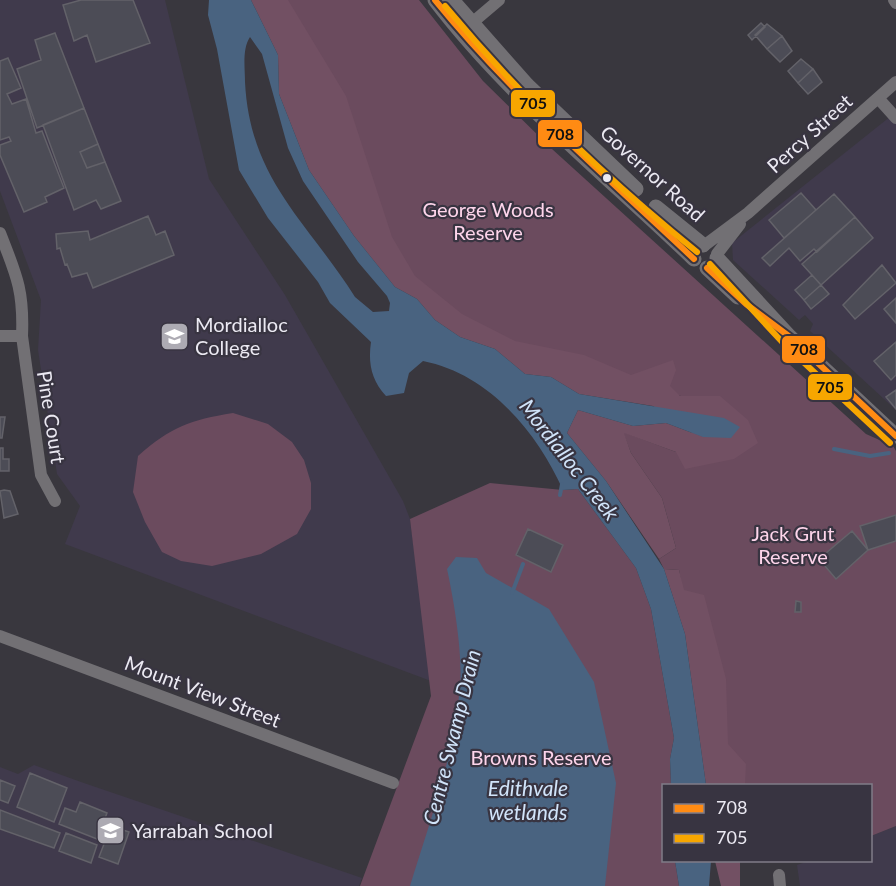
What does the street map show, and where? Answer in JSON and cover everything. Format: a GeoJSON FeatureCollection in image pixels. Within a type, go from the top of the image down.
{"type":"FeatureCollection","features":[{"type":"Feature","properties":{"kind":"street","name":"Governor Road"},"geometry":{"type":"LineString","coordinates":[[435,0],[466,28],[536,111],[707,255],[790,337],[896,436]]}},
{"type":"Feature","properties":{"kind":"street","name":"Governor Road"},"geometry":{"type":"LineString","coordinates":[[452,0],[466,28]]}},
{"type":"Feature","properties":{"kind":"street"},"geometry":{"type":"LineString","coordinates":[[466,28],[499,0]]}},
{"type":"Feature","properties":{"kind":"street","name":"Percy Street"},"geometry":{"type":"LineString","coordinates":[[707,255],[748,213],[896,82]]}},
{"type":"Feature","properties":{"kind":"street"},"geometry":{"type":"LineString","coordinates":[[878,98],[896,118]]}},
{"type":"Feature","properties":{"kind":"street","name":"Pine Court"},"geometry":{"type":"LineString","coordinates":[[0,233],[21,289],[22,336],[41,475],[55,501]]}},
{"type":"Feature","properties":{"kind":"street"},"geometry":{"type":"LineString","coordinates":[[0,336],[22,336]]}},
{"type":"Feature","properties":{"kind":"street","name":"Mount View Street"},"geometry":{"type":"LineString","coordinates":[[0,636],[393,783]]}},
{"type":"Feature","properties":{"kind":"shaded area","name":"Mordialloc College"},"geometry":{"type":"Polygon","coordinates":[[[0,0],[165,0],[209,179],[285,295],[403,501],[410,519],[431,681],[65,544],[80,506],[57,474],[38,350],[41,300],[0,191],[0,0]]]}},
{"type":"Feature","properties":{"kind":"shaded area"},"geometry":{"type":"Polygon","coordinates":[[[251,0],[288,0],[346,96],[392,237],[415,276],[462,314],[515,341],[584,355],[631,375],[673,360],[676,370],[670,386],[680,396],[720,396],[748,420],[758,443],[734,459],[685,469],[676,452],[624,433],[631,453],[662,498],[676,548],[659,559],[606,481],[567,433],[578,410],[633,426],[666,423],[703,437],[653,406],[579,394],[551,377],[525,374],[495,349],[460,337],[435,320],[417,299],[395,287],[354,236],[309,170],[279,94],[278,55],[251,0]]]}},
{"type":"Feature","properties":{"kind":"shaded area"},"geometry":{"type":"Polygon","coordinates":[[[896,112],[896,410],[810,331],[813,324],[805,315],[799,320],[733,260],[732,243],[896,112]]]}},
{"type":"Feature","properties":{"kind":"shaded area"},"geometry":{"type":"Polygon","coordinates":[[[664,569],[679,570],[684,590],[704,595],[726,679],[728,744],[746,764],[745,784],[706,784],[685,634],[664,569]]]}},
{"type":"Feature","properties":{"kind":"shaded area","name":"Yarrabah School"},"geometry":{"type":"Polygon","coordinates":[[[34,765],[362,878],[359,886],[0,886],[0,767],[18,774],[34,765]]]}},
{"type":"Feature","properties":{"kind":"shaded area"},"geometry":{"type":"Polygon","coordinates":[[[896,826],[896,886],[800,886],[797,865],[805,862],[872,862],[872,836],[896,826]]]}},
{"type":"Feature","properties":{"kind":"shaded area"},"geometry":{"type":"Polygon","coordinates":[[[715,862],[740,862],[740,886],[721,886],[715,862]]]}},
{"type":"Feature","properties":{"kind":"green space"},"geometry":{"type":"Polygon","coordinates":[[[270,0],[419,0],[483,81],[552,149],[866,434],[893,446],[896,451],[896,826],[872,836],[872,784],[720,784],[679,570],[664,569],[659,559],[676,548],[662,498],[631,453],[623,432],[676,452],[720,396],[681,396],[544,365],[425,295],[359,217],[270,0]]]}},
{"type":"Feature","properties":{"kind":"green space"},"geometry":{"type":"Polygon","coordinates":[[[233,413],[268,424],[292,442],[304,460],[311,483],[311,509],[297,534],[261,554],[212,566],[181,561],[162,552],[145,522],[133,492],[138,456],[171,431],[182,426],[233,413]]]}},
{"type":"Feature","properties":{"kind":"green space","name":"Browns Reserve"},"geometry":{"type":"Polygon","coordinates":[[[490,483],[563,490],[578,489],[636,568],[651,609],[674,738],[670,759],[671,784],[662,784],[662,862],[675,862],[679,886],[360,886],[431,696],[410,519],[490,483]]]}},
{"type":"Feature","properties":{"kind":"water","name":"Mordialloc Creek"},"geometry":{"type":"Polygon","coordinates":[[[209,0],[251,0],[278,55],[279,94],[309,170],[354,236],[395,287],[417,299],[435,320],[460,337],[495,349],[525,374],[551,377],[579,394],[724,418],[740,427],[731,438],[703,437],[666,423],[633,426],[578,410],[567,433],[606,481],[664,569],[685,634],[706,784],[671,784],[670,759],[674,738],[651,609],[636,568],[578,489],[563,490],[552,468],[525,427],[489,392],[469,378],[423,361],[409,373],[404,393],[386,396],[381,390],[372,370],[371,342],[330,303],[318,282],[268,218],[239,170],[217,49],[208,15],[209,0]],[[250,37],[247,42],[245,59],[249,116],[269,173],[284,198],[355,297],[373,312],[389,311],[390,303],[387,296],[358,262],[303,181],[288,148],[262,54],[250,37]]]}},
{"type":"Feature","properties":{"kind":"water","name":"Edithvale wetlands"},"geometry":{"type":"Polygon","coordinates":[[[456,557],[477,558],[486,573],[549,609],[594,682],[616,783],[605,886],[410,886],[447,763],[457,713],[461,674],[459,644],[447,569],[456,557]]]}},
{"type":"Feature","properties":{"kind":"water"},"geometry":{"type":"Polygon","coordinates":[[[675,862],[711,862],[709,886],[679,886],[675,862]]]}},
{"type":"Feature","properties":{"kind":"building"},"geometry":{"type":"Polygon","coordinates":[[[81,0],[133,0],[150,43],[96,62],[87,35],[74,41],[63,5],[81,0]]]}},
{"type":"Feature","properties":{"kind":"building"},"geometry":{"type":"Polygon","coordinates":[[[761,23],[765,27],[752,40],[748,35],[761,23]]]}},
{"type":"Feature","properties":{"kind":"building"},"geometry":{"type":"Polygon","coordinates":[[[767,24],[782,36],[767,49],[755,35],[767,24]]]}},
{"type":"Feature","properties":{"kind":"building"},"geometry":{"type":"Polygon","coordinates":[[[55,33],[84,108],[37,128],[17,69],[41,60],[35,40],[55,33]]]}},
{"type":"Feature","properties":{"kind":"building"},"geometry":{"type":"Polygon","coordinates":[[[782,36],[792,51],[780,62],[767,49],[782,36]]]}},
{"type":"Feature","properties":{"kind":"building"},"geometry":{"type":"Polygon","coordinates":[[[8,58],[21,88],[7,94],[12,104],[26,99],[36,133],[42,131],[64,188],[45,197],[47,202],[24,212],[0,155],[0,145],[11,141],[9,137],[0,140],[0,61],[8,58]]]}},
{"type":"Feature","properties":{"kind":"building"},"geometry":{"type":"Polygon","coordinates":[[[801,59],[813,69],[798,83],[788,71],[801,59]]]}},
{"type":"Feature","properties":{"kind":"building"},"geometry":{"type":"Polygon","coordinates":[[[813,69],[822,82],[808,94],[798,83],[813,69]]]}},
{"type":"Feature","properties":{"kind":"building"},"geometry":{"type":"Polygon","coordinates":[[[84,108],[98,144],[80,152],[87,168],[105,162],[121,201],[101,209],[96,200],[74,210],[43,125],[84,108]]]}},
{"type":"Feature","properties":{"kind":"building"},"geometry":{"type":"Polygon","coordinates":[[[98,144],[105,162],[87,168],[80,152],[98,144]]]}},
{"type":"Feature","properties":{"kind":"building"},"geometry":{"type":"Polygon","coordinates":[[[801,193],[816,210],[784,238],[769,220],[801,193]]]}},
{"type":"Feature","properties":{"kind":"building"},"geometry":{"type":"Polygon","coordinates":[[[834,194],[855,217],[817,252],[814,249],[800,261],[789,248],[770,266],[762,258],[834,194]]]}},
{"type":"Feature","properties":{"kind":"building"},"geometry":{"type":"Polygon","coordinates":[[[148,216],[156,235],[165,231],[174,255],[93,288],[87,273],[72,277],[67,264],[65,265],[60,248],[57,249],[56,234],[88,231],[90,240],[148,216]]]}},
{"type":"Feature","properties":{"kind":"building"},"geometry":{"type":"Polygon","coordinates":[[[855,217],[873,238],[821,285],[802,264],[855,217]]]}},
{"type":"Feature","properties":{"kind":"building"},"geometry":{"type":"Polygon","coordinates":[[[882,265],[896,283],[855,319],[843,305],[882,265]]]}},
{"type":"Feature","properties":{"kind":"building"},"geometry":{"type":"Polygon","coordinates":[[[812,275],[821,285],[804,300],[795,290],[812,275]]]}},
{"type":"Feature","properties":{"kind":"building"},"geometry":{"type":"Polygon","coordinates":[[[821,285],[829,294],[811,309],[804,300],[821,285]]]}},
{"type":"Feature","properties":{"kind":"building"},"geometry":{"type":"Polygon","coordinates":[[[896,298],[896,323],[884,309],[896,298]]]}},
{"type":"Feature","properties":{"kind":"building"},"geometry":{"type":"Polygon","coordinates":[[[896,342],[896,375],[891,380],[874,361],[896,342]]]}},
{"type":"Feature","properties":{"kind":"building"},"geometry":{"type":"Polygon","coordinates":[[[896,390],[896,409],[886,397],[896,390]]]}},
{"type":"Feature","properties":{"kind":"building"},"geometry":{"type":"Polygon","coordinates":[[[0,417],[5,417],[2,438],[0,438],[0,417]]]}},
{"type":"Feature","properties":{"kind":"building"},"geometry":{"type":"Polygon","coordinates":[[[0,448],[3,448],[3,459],[9,459],[9,471],[0,471],[0,448]]]}},
{"type":"Feature","properties":{"kind":"building"},"geometry":{"type":"Polygon","coordinates":[[[0,491],[10,491],[18,514],[4,518],[0,491]]]}},
{"type":"Feature","properties":{"kind":"building"},"geometry":{"type":"Polygon","coordinates":[[[896,515],[896,541],[868,550],[860,526],[896,515]]]}},
{"type":"Feature","properties":{"kind":"building"},"geometry":{"type":"Polygon","coordinates":[[[528,529],[563,545],[551,572],[516,555],[528,529]]]}},
{"type":"Feature","properties":{"kind":"building"},"geometry":{"type":"Polygon","coordinates":[[[852,531],[868,550],[836,579],[819,559],[852,531]]]}},
{"type":"Feature","properties":{"kind":"building"},"geometry":{"type":"Polygon","coordinates":[[[796,601],[801,602],[801,612],[795,612],[796,601]]]}},
{"type":"Feature","properties":{"kind":"building"},"geometry":{"type":"Polygon","coordinates":[[[30,773],[67,788],[54,822],[17,807],[30,773]]]}},
{"type":"Feature","properties":{"kind":"building"},"geometry":{"type":"Polygon","coordinates":[[[0,780],[15,786],[8,803],[0,800],[0,780]]]}},
{"type":"Feature","properties":{"kind":"building"},"geometry":{"type":"Polygon","coordinates":[[[80,802],[107,813],[97,839],[59,824],[65,808],[76,812],[80,802]]]}},
{"type":"Feature","properties":{"kind":"building"},"geometry":{"type":"Polygon","coordinates":[[[0,810],[60,833],[54,848],[0,829],[0,810]]]}},
{"type":"Feature","properties":{"kind":"building"},"geometry":{"type":"Polygon","coordinates":[[[111,826],[129,832],[118,864],[99,857],[111,826]]]}},
{"type":"Feature","properties":{"kind":"building"},"geometry":{"type":"Polygon","coordinates":[[[66,833],[97,845],[91,863],[59,851],[66,833]]]}},
{"type":"Feature","properties":{"kind":"waterway"},"geometry":{"type":"LineString","coordinates":[[834,449],[870,456],[889,453]]}},
{"type":"Feature","properties":{"kind":"waterway","name":"Mordialloc Creek"},"geometry":{"type":"LineString","coordinates":[[560,495],[562,484]]}},
{"type":"Feature","properties":{"kind":"waterway","name":"Centre Swamp Drain"},"geometry":{"type":"LineString","coordinates":[[512,593],[523,564]]}},
{"type":"Feature","properties":{"kind":"transit line","name":"708"},"geometry":{"type":"LineString","coordinates":[[435,0],[527,102],[694,259]]}},
{"type":"Feature","properties":{"kind":"transit line","name":"705"},"geometry":{"type":"LineString","coordinates":[[445,6],[474,40],[565,135],[597,166],[697,252]]}},
{"type":"Feature","properties":{"kind":"transit line","name":"705"},"geometry":{"type":"LineString","coordinates":[[710,264],[784,344],[890,443]]}},
{"type":"Feature","properties":{"kind":"transit line","name":"708"},"geometry":{"type":"LineString","coordinates":[[707,268],[746,304],[790,337],[896,436]]}},
{"type":"Feature","properties":{"kind":"place","name":"Mordialloc College"},"geometry":{"type":"Point","coordinates":[174,336]}},
{"type":"Feature","properties":{"kind":"place","name":"Yarrabah School"},"geometry":{"type":"Point","coordinates":[111,830]}},
{"type":"Feature","properties":{"kind":"park label","name":"George Woods Reserve"},"geometry":{"type":"Point","coordinates":[488,220]}},
{"type":"Feature","properties":{"kind":"park label","name":"Jack Grut Reserve"},"geometry":{"type":"Point","coordinates":[793,544]}}]}
